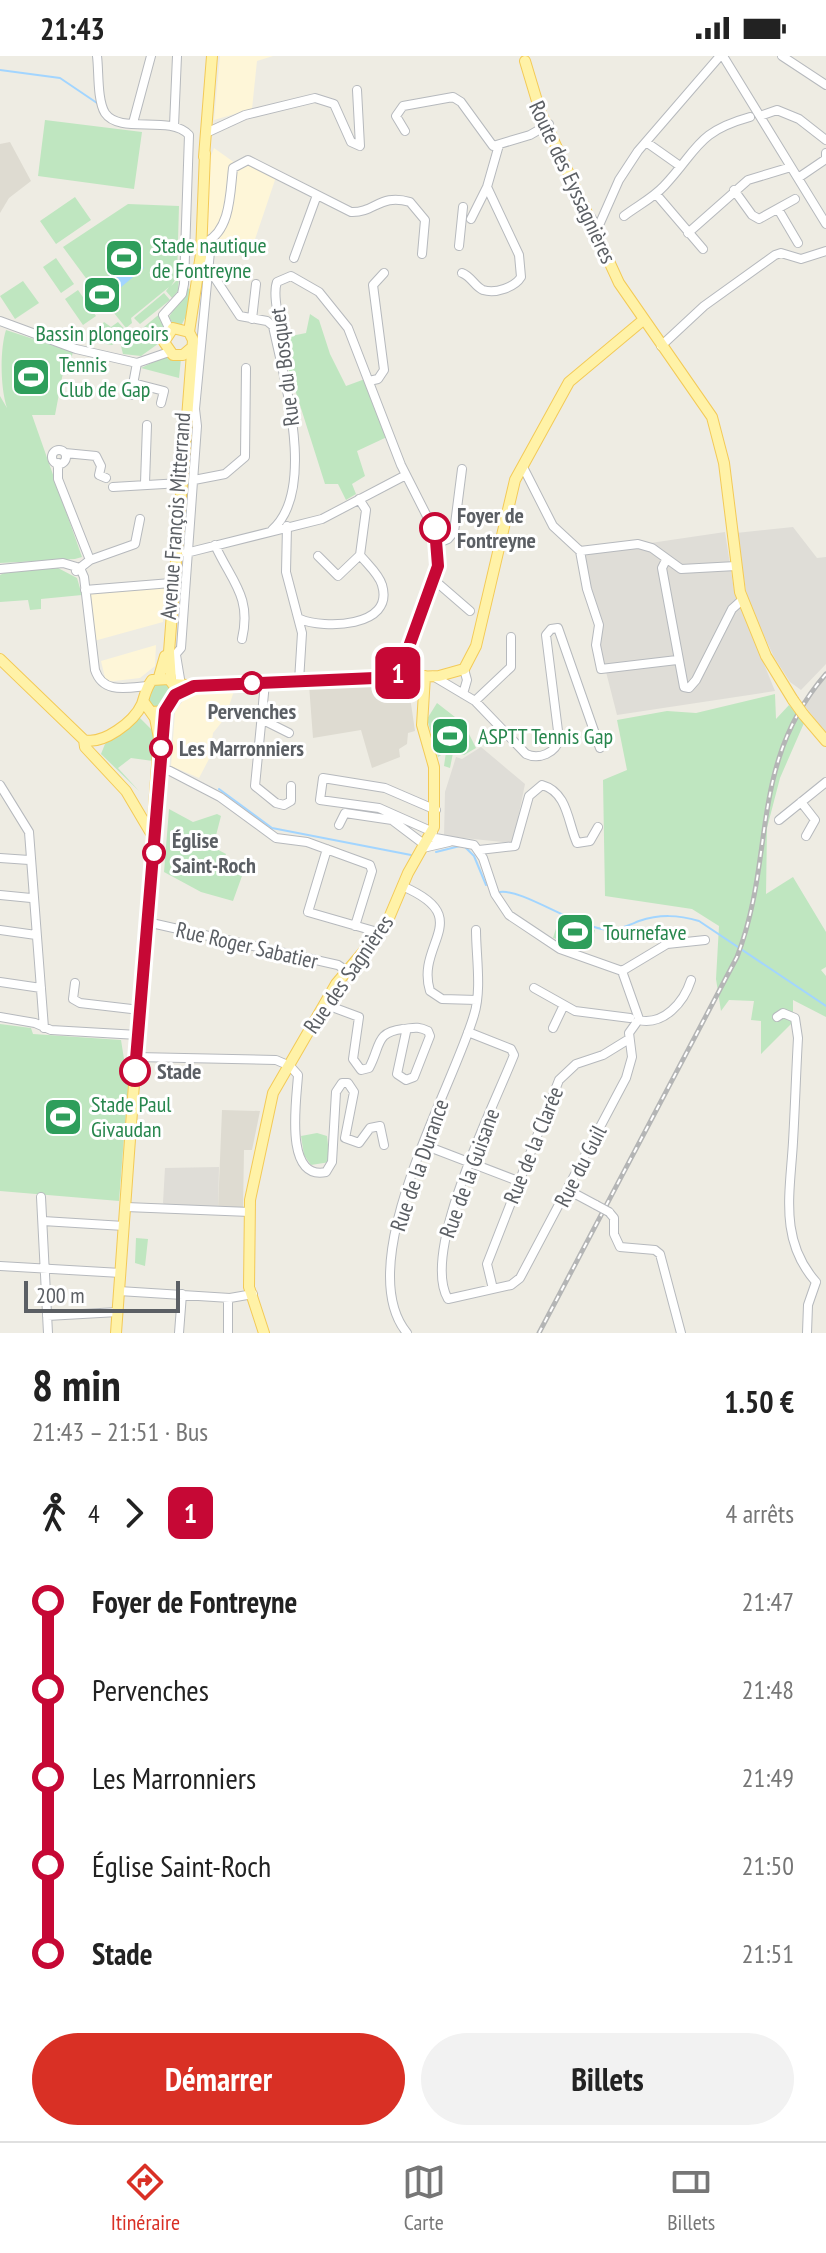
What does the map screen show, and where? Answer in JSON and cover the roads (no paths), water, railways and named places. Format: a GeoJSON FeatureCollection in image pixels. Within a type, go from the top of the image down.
{"type":"FeatureCollection","features":[{"type":"Feature","properties":{"kind":"main road"},"geometry":{"type":"LineString","coordinates":[[180,329],[206,242],[205,153],[212,56]]}},
{"type":"Feature","properties":{"kind":"main road","name":"Route des Eyssagnières"},"geometry":{"type":"LineString","coordinates":[[524,58],[531,88],[640,326],[661,346],[699,394],[716,428],[724,463],[743,604],[772,666],[803,714],[826,741]]}},
{"type":"Feature","properties":{"kind":"main road","name":"Route des Eyssagnières"},"geometry":{"type":"LineString","coordinates":[[548,124],[569,161],[619,283],[630,300]]}},
{"type":"Feature","properties":{"kind":"main road"},"geometry":{"type":"LineString","coordinates":[[164,350],[190,316],[205,153]]}},
{"type":"Feature","properties":{"kind":"main road"},"geometry":{"type":"LineString","coordinates":[[0,659],[69,729],[84,740],[103,740],[131,717],[148,686],[159,677],[175,686],[194,686],[429,676],[464,669],[476,646],[520,471],[565,387],[621,337],[640,326],[619,283]]}},
{"type":"Feature","properties":{"kind":"main road"},"geometry":{"type":"LineString","coordinates":[[164,350],[186,352],[193,340],[180,329]]}},
{"type":"Feature","properties":{"kind":"main road","name":"Avenue François Mitterrand"},"geometry":{"type":"LineString","coordinates":[[180,483],[190,372],[186,352]]}},
{"type":"Feature","properties":{"kind":"main road","name":"Avenue François Mitterrand"},"geometry":{"type":"LineString","coordinates":[[175,686],[172,659],[181,549],[180,483],[186,352]]}},
{"type":"Feature","properties":{"kind":"main road","name":"Avenue François Mitterrand"},"geometry":{"type":"LineString","coordinates":[[159,677],[165,661],[171,583],[181,549]]}},
{"type":"Feature","properties":{"kind":"main road","name":"Rue des Sagnières"},"geometry":{"type":"LineString","coordinates":[[252,1294],[252,1182],[273,1093],[324,1004],[347,971],[381,933],[402,886],[428,840],[436,810],[433,760],[422,725],[429,676]]}},
{"type":"Feature","properties":{"kind":"main road"},"geometry":{"type":"LineString","coordinates":[[150,883],[165,711],[175,686]]}},
{"type":"Feature","properties":{"kind":"main road"},"geometry":{"type":"LineString","coordinates":[[116,1333],[158,768],[158,729],[143,699]]}},
{"type":"Feature","properties":{"kind":"main road"},"geometry":{"type":"LineString","coordinates":[[131,717],[151,711],[165,711]]}},
{"type":"Feature","properties":{"kind":"main road"},"geometry":{"type":"LineString","coordinates":[[84,740],[85,747],[130,797],[152,835]]}},
{"type":"Feature","properties":{"kind":"main road"},"geometry":{"type":"LineString","coordinates":[[252,1294],[266,1333]]}},
{"type":"Feature","properties":{"kind":"street"},"geometry":{"type":"LineString","coordinates":[[97,56],[104,112],[118,121],[174,126],[185,130],[190,141],[183,290],[166,316],[180,329]]}},
{"type":"Feature","properties":{"kind":"street"},"geometry":{"type":"LineString","coordinates":[[133,123],[151,56]]}},
{"type":"Feature","properties":{"kind":"street"},"geometry":{"type":"LineString","coordinates":[[174,126],[177,56]]}},
{"type":"Feature","properties":{"kind":"street"},"geometry":{"type":"LineString","coordinates":[[595,225],[619,180],[646,142],[722,56],[755,116],[824,217]]}},
{"type":"Feature","properties":{"kind":"street"},"geometry":{"type":"LineString","coordinates":[[782,56],[826,85]]}},
{"type":"Feature","properties":{"kind":"street"},"geometry":{"type":"LineString","coordinates":[[206,127],[315,98],[326,99],[334,104],[351,142],[358,147],[363,143],[357,90]]}},
{"type":"Feature","properties":{"kind":"street"},"geometry":{"type":"LineString","coordinates":[[405,131],[396,116],[403,106],[453,97],[461,102],[490,144],[499,145],[548,124]]}},
{"type":"Feature","properties":{"kind":"street"},"geometry":{"type":"LineString","coordinates":[[624,216],[656,194],[701,139],[717,128],[777,110],[799,119],[826,140]]}},
{"type":"Feature","properties":{"kind":"street"},"geometry":{"type":"LineString","coordinates":[[646,142],[680,166]]}},
{"type":"Feature","properties":{"kind":"street"},"geometry":{"type":"LineString","coordinates":[[459,246],[467,221],[487,187],[499,145]]}},
{"type":"Feature","properties":{"kind":"street"},"geometry":{"type":"LineString","coordinates":[[798,178],[826,159],[826,153]]}},
{"type":"Feature","properties":{"kind":"street"},"geometry":{"type":"LineString","coordinates":[[194,268],[206,242],[229,208],[233,168],[244,160],[351,212],[361,211],[385,199],[410,202],[425,220],[422,254]]}},
{"type":"Feature","properties":{"kind":"street"},"geometry":{"type":"LineString","coordinates":[[688,233],[734,190],[760,174],[791,167]]}},
{"type":"Feature","properties":{"kind":"street"},"geometry":{"type":"LineString","coordinates":[[462,273],[482,290],[489,291],[513,286],[521,277],[519,255],[487,187]]}},
{"type":"Feature","properties":{"kind":"street"},"geometry":{"type":"LineString","coordinates":[[734,190],[759,219],[795,199]]}},
{"type":"Feature","properties":{"kind":"street"},"geometry":{"type":"LineString","coordinates":[[656,194],[703,249]]}},
{"type":"Feature","properties":{"kind":"street"},"geometry":{"type":"LineString","coordinates":[[294,258],[317,195]]}},
{"type":"Feature","properties":{"kind":"street"},"geometry":{"type":"LineString","coordinates":[[463,207],[467,221]]}},
{"type":"Feature","properties":{"kind":"street"},"geometry":{"type":"LineString","coordinates":[[778,209],[798,243]]}},
{"type":"Feature","properties":{"kind":"street"},"geometry":{"type":"LineString","coordinates":[[198,213],[209,269],[194,480],[181,549],[215,545],[322,519],[406,475]]}},
{"type":"Feature","properties":{"kind":"street"},"geometry":{"type":"LineString","coordinates":[[661,346],[704,306],[775,255],[781,253],[801,259],[826,251]]}},
{"type":"Feature","properties":{"kind":"street"},"geometry":{"type":"LineString","coordinates":[[209,269],[238,313],[271,322],[280,360]]}},
{"type":"Feature","properties":{"kind":"street"},"geometry":{"type":"LineString","coordinates":[[369,381],[378,379],[384,370],[373,285],[384,273]]}},
{"type":"Feature","properties":{"kind":"street","name":"Rue du Bosquet"},"geometry":{"type":"LineString","coordinates":[[288,512],[296,477],[295,455],[280,360],[284,355],[283,331],[274,293],[277,282],[291,276],[319,292],[338,311],[348,328],[406,475],[429,515],[438,543]]}},
{"type":"Feature","properties":{"kind":"street"},"geometry":{"type":"LineString","coordinates":[[252,319],[256,284]]}},
{"type":"Feature","properties":{"kind":"street"},"geometry":{"type":"LineString","coordinates":[[0,321],[49,340],[137,363],[164,350]]}},
{"type":"Feature","properties":{"kind":"street"},"geometry":{"type":"LineString","coordinates":[[49,340],[136,359],[164,350]]}},
{"type":"Feature","properties":{"kind":"street"},"geometry":{"type":"LineString","coordinates":[[131,395],[137,363]]}},
{"type":"Feature","properties":{"kind":"street"},"geometry":{"type":"LineString","coordinates":[[194,480],[225,474],[245,457],[246,368]]}},
{"type":"Feature","properties":{"kind":"street"},"geometry":{"type":"LineString","coordinates":[[133,383],[164,391],[161,403]]}},
{"type":"Feature","properties":{"kind":"street"},"geometry":{"type":"LineString","coordinates":[[145,483],[147,425]]}},
{"type":"Feature","properties":{"kind":"street"},"geometry":{"type":"LineString","coordinates":[[90,560],[58,479],[58,463],[53,458],[54,453],[58,450],[96,456],[101,466],[99,475],[106,478]]}},
{"type":"Feature","properties":{"kind":"street"},"geometry":{"type":"LineString","coordinates":[[398,677],[438,566],[438,543],[454,532],[462,469]]}},
{"type":"Feature","properties":{"kind":"street"},"geometry":{"type":"LineString","coordinates":[[520,471],[553,526],[580,551],[587,589],[599,625],[596,645],[601,669],[604,672],[677,660]]}},
{"type":"Feature","properties":{"kind":"street"},"geometry":{"type":"LineString","coordinates":[[113,487],[180,483]]}},
{"type":"Feature","properties":{"kind":"street"},"geometry":{"type":"LineString","coordinates":[[318,556],[336,578],[360,555],[366,510],[359,499]]}},
{"type":"Feature","properties":{"kind":"street"},"geometry":{"type":"LineString","coordinates":[[288,512],[290,526],[286,572],[300,619],[299,681]]}},
{"type":"Feature","properties":{"kind":"street"},"geometry":{"type":"LineString","coordinates":[[272,530],[288,512]]}},
{"type":"Feature","properties":{"kind":"street"},"geometry":{"type":"LineString","coordinates":[[78,570],[90,560],[135,544],[140,519]]}},
{"type":"Feature","properties":{"kind":"street"},"geometry":{"type":"LineString","coordinates":[[580,551],[638,544],[652,548],[666,560],[687,570],[736,566]]}},
{"type":"Feature","properties":{"kind":"street"},"geometry":{"type":"LineString","coordinates":[[215,545],[243,597],[247,618],[242,639]]}},
{"type":"Feature","properties":{"kind":"street"},"geometry":{"type":"LineString","coordinates":[[300,619],[333,627],[358,622],[372,614],[381,600],[382,585],[360,555]]}},
{"type":"Feature","properties":{"kind":"street"},"geometry":{"type":"LineString","coordinates":[[666,560],[662,568],[681,685],[689,688],[731,614],[743,604]]}},
{"type":"Feature","properties":{"kind":"street"},"geometry":{"type":"LineString","coordinates":[[0,569],[59,563],[78,570],[85,587],[97,677],[108,687],[148,686]]}},
{"type":"Feature","properties":{"kind":"street"},"geometry":{"type":"LineString","coordinates":[[433,579],[470,611]]}},
{"type":"Feature","properties":{"kind":"street"},"geometry":{"type":"LineString","coordinates":[[85,587],[171,583]]}},
{"type":"Feature","properties":{"kind":"street"},"geometry":{"type":"LineString","coordinates":[[429,676],[475,701],[526,754],[537,756],[554,750],[559,733],[546,635],[551,629],[558,628],[600,748]]}},
{"type":"Feature","properties":{"kind":"street"},"geometry":{"type":"LineString","coordinates":[[475,701],[511,667],[511,637]]}},
{"type":"Feature","properties":{"kind":"street"},"geometry":{"type":"LineString","coordinates":[[463,694],[467,680],[464,669]]}},
{"type":"Feature","properties":{"kind":"street"},"geometry":{"type":"LineString","coordinates":[[265,683],[255,786],[276,803],[284,805],[291,801],[291,786]]}},
{"type":"Feature","properties":{"kind":"street"},"geometry":{"type":"LineString","coordinates":[[131,687],[143,699]]}},
{"type":"Feature","properties":{"kind":"street"},"geometry":{"type":"LineString","coordinates":[[261,719],[289,733]]}},
{"type":"Feature","properties":{"kind":"street"},"geometry":{"type":"LineString","coordinates":[[158,768],[220,797],[276,838],[307,842],[366,863],[372,868],[355,926]]}},
{"type":"Feature","properties":{"kind":"street"},"geometry":{"type":"LineString","coordinates":[[428,840],[379,808],[320,800],[319,788],[323,778],[385,788],[436,810]]}},
{"type":"Feature","properties":{"kind":"street"},"geometry":{"type":"LineString","coordinates":[[779,820],[826,782]]}},
{"type":"Feature","properties":{"kind":"street"},"geometry":{"type":"LineString","coordinates":[[0,785],[26,825],[44,1028]]}},
{"type":"Feature","properties":{"kind":"street"},"geometry":{"type":"LineString","coordinates":[[479,850],[515,846],[529,796],[542,785],[558,796],[571,820],[577,843],[590,841],[598,827]]}},
{"type":"Feature","properties":{"kind":"street"},"geometry":{"type":"LineString","coordinates":[[801,802],[815,820],[806,836]]}},
{"type":"Feature","properties":{"kind":"street"},"geometry":{"type":"LineString","coordinates":[[339,825],[345,813],[384,818],[428,840],[469,842],[479,850],[497,898],[514,920],[560,949],[622,971],[634,997],[634,1019]]}},
{"type":"Feature","properties":{"kind":"street"},"geometry":{"type":"LineString","coordinates":[[327,849],[307,910],[311,915],[381,933]]}},
{"type":"Feature","properties":{"kind":"street"},"geometry":{"type":"LineString","coordinates":[[0,858],[29,860]]}},
{"type":"Feature","properties":{"kind":"street"},"geometry":{"type":"LineString","coordinates":[[402,886],[432,902],[441,917],[442,928],[429,972],[430,991],[442,999],[477,1000]]}},
{"type":"Feature","properties":{"kind":"street"},"geometry":{"type":"LineString","coordinates":[[0,895],[31,898]]}},
{"type":"Feature","properties":{"kind":"street","name":"Rue Roger Sabatier"},"geometry":{"type":"LineString","coordinates":[[147,922],[338,965],[347,971]]}},
{"type":"Feature","properties":{"kind":"street"},"geometry":{"type":"LineString","coordinates":[[0,930],[36,935]]}},
{"type":"Feature","properties":{"kind":"street","name":"Rue de la Durance"},"geometry":{"type":"LineString","coordinates":[[407,1333],[395,1304],[392,1246],[397,1217],[468,1032],[477,1000],[476,930]]}},
{"type":"Feature","properties":{"kind":"street"},"geometry":{"type":"LineString","coordinates":[[622,971],[667,944],[705,940]]}},
{"type":"Feature","properties":{"kind":"street"},"geometry":{"type":"LineString","coordinates":[[534,988],[563,1007],[655,1020],[673,1009],[691,980]]}},
{"type":"Feature","properties":{"kind":"street"},"geometry":{"type":"LineString","coordinates":[[0,982],[41,988]]}},
{"type":"Feature","properties":{"kind":"street"},"geometry":{"type":"LineString","coordinates":[[75,983],[73,999],[80,1003],[140,1010]]}},
{"type":"Feature","properties":{"kind":"street"},"geometry":{"type":"LineString","coordinates":[[324,1004],[359,1017],[353,1059],[361,1070],[369,1068],[384,1035],[393,1029],[416,1026],[428,1031],[430,1036],[414,1077],[406,1080],[397,1074],[396,1067],[406,1038],[403,1029]]}},
{"type":"Feature","properties":{"kind":"street"},"geometry":{"type":"LineString","coordinates":[[553,1028],[563,1007]]}},
{"type":"Feature","properties":{"kind":"street"},"geometry":{"type":"LineString","coordinates":[[777,1017],[783,1013],[789,1014],[797,1023],[794,1133],[787,1206],[797,1254],[821,1284],[808,1305],[807,1333]]}},
{"type":"Feature","properties":{"kind":"street"},"geometry":{"type":"LineString","coordinates":[[0,1017],[44,1028],[138,1035]]}},
{"type":"Feature","properties":{"kind":"street","name":"Rue du Guil"},"geometry":{"type":"LineString","coordinates":[[493,1289],[511,1285],[520,1278],[568,1190],[630,1068],[633,1052],[629,1039],[634,1019]]}},
{"type":"Feature","properties":{"kind":"street","name":"Rue de la Guisane"},"geometry":{"type":"LineString","coordinates":[[468,1032],[511,1049],[514,1055],[447,1224],[442,1285],[448,1299],[493,1289]]}},
{"type":"Feature","properties":{"kind":"street","name":"Rue de la Clarée"},"geometry":{"type":"LineString","coordinates":[[493,1289],[487,1264],[564,1073],[629,1039]]}},
{"type":"Feature","properties":{"kind":"street"},"geometry":{"type":"LineString","coordinates":[[136,1057],[276,1060],[288,1064],[298,1075],[295,1101],[297,1150],[310,1169],[326,1172],[332,1162],[336,1092],[342,1083],[353,1087],[354,1092],[345,1138],[359,1143],[370,1128],[380,1126],[384,1145]]}},
{"type":"Feature","properties":{"kind":"street"},"geometry":{"type":"LineString","coordinates":[[424,1145],[518,1181]]}},
{"type":"Feature","properties":{"kind":"street"},"geometry":{"type":"LineString","coordinates":[[568,1190],[609,1212],[614,1218],[614,1234],[620,1247],[655,1250],[660,1254],[681,1333]]}},
{"type":"Feature","properties":{"kind":"street"},"geometry":{"type":"LineString","coordinates":[[41,1197],[48,1333]]}},
{"type":"Feature","properties":{"kind":"street"},"geometry":{"type":"LineString","coordinates":[[126,1207],[250,1212]]}},
{"type":"Feature","properties":{"kind":"street"},"geometry":{"type":"LineString","coordinates":[[43,1221],[124,1226]]}},
{"type":"Feature","properties":{"kind":"street"},"geometry":{"type":"LineString","coordinates":[[0,1266],[121,1273]]}},
{"type":"Feature","properties":{"kind":"street"},"geometry":{"type":"LineString","coordinates":[[119,1291],[228,1298],[252,1294]]}},
{"type":"Feature","properties":{"kind":"street"},"geometry":{"type":"LineString","coordinates":[[179,1333],[182,1294]]}},
{"type":"Feature","properties":{"kind":"street"},"geometry":{"type":"LineString","coordinates":[[228,1298],[228,1333]]}},
{"type":"Feature","properties":{"kind":"street"},"geometry":{"type":"LineString","coordinates":[[47,1316],[118,1312]]}},
{"type":"Feature","properties":{"kind":"water"},"geometry":{"type":"Polygon","coordinates":[[[133,255],[144,268],[114,293],[103,281],[133,255]]]}},
{"type":"Feature","properties":{"kind":"waterway"},"geometry":{"type":"LineString","coordinates":[[0,70],[60,78],[97,103]]}},
{"type":"Feature","properties":{"kind":"waterway"},"geometry":{"type":"LineString","coordinates":[[219,789],[272,828],[411,855]]}},
{"type":"Feature","properties":{"kind":"waterway"},"geometry":{"type":"LineString","coordinates":[[436,852],[460,846]]}},
{"type":"Feature","properties":{"kind":"waterway"},"geometry":{"type":"LineString","coordinates":[[466,848],[474,856],[486,885]]}},
{"type":"Feature","properties":{"kind":"waterway"},"geometry":{"type":"LineString","coordinates":[[500,892],[522,896],[581,922],[609,930],[662,916],[699,921],[826,1006]]}},
{"type":"Feature","properties":{"kind":"railway"},"geometry":{"type":"LineString","coordinates":[[539,1333],[737,957],[749,920],[774,776],[801,708],[826,674]]}},
{"type":"Feature","properties":{"kind":"place","name":"Stade nautique de Fontreyne"},"geometry":{"type":"Point","coordinates":[124,258]}},
{"type":"Feature","properties":{"kind":"place","name":"Bassin plongeoirs"},"geometry":{"type":"Point","coordinates":[102,295]}},
{"type":"Feature","properties":{"kind":"place","name":"Tennis Club de Gap"},"geometry":{"type":"Point","coordinates":[31,377]}},
{"type":"Feature","properties":{"kind":"place","name":"Foyer de Fontreyne"},"geometry":{"type":"Point","coordinates":[435,528]}},
{"type":"Feature","properties":{"kind":"place","name":"Pervenches"},"geometry":{"type":"Point","coordinates":[252,683]}},
{"type":"Feature","properties":{"kind":"place","name":"ASPTT Tennis Gap"},"geometry":{"type":"Point","coordinates":[450,736]}},
{"type":"Feature","properties":{"kind":"place","name":"Les Marronniers"},"geometry":{"type":"Point","coordinates":[161,748]}},
{"type":"Feature","properties":{"kind":"place","name":"Église Saint-Roch"},"geometry":{"type":"Point","coordinates":[154,853]}},
{"type":"Feature","properties":{"kind":"place","name":"Tournefave"},"geometry":{"type":"Point","coordinates":[575,932]}},
{"type":"Feature","properties":{"kind":"place","name":"Stade"},"geometry":{"type":"Point","coordinates":[135,1071]}},
{"type":"Feature","properties":{"kind":"place","name":"Stade Paul Givaudan"},"geometry":{"type":"Point","coordinates":[63,1117]}}]}
